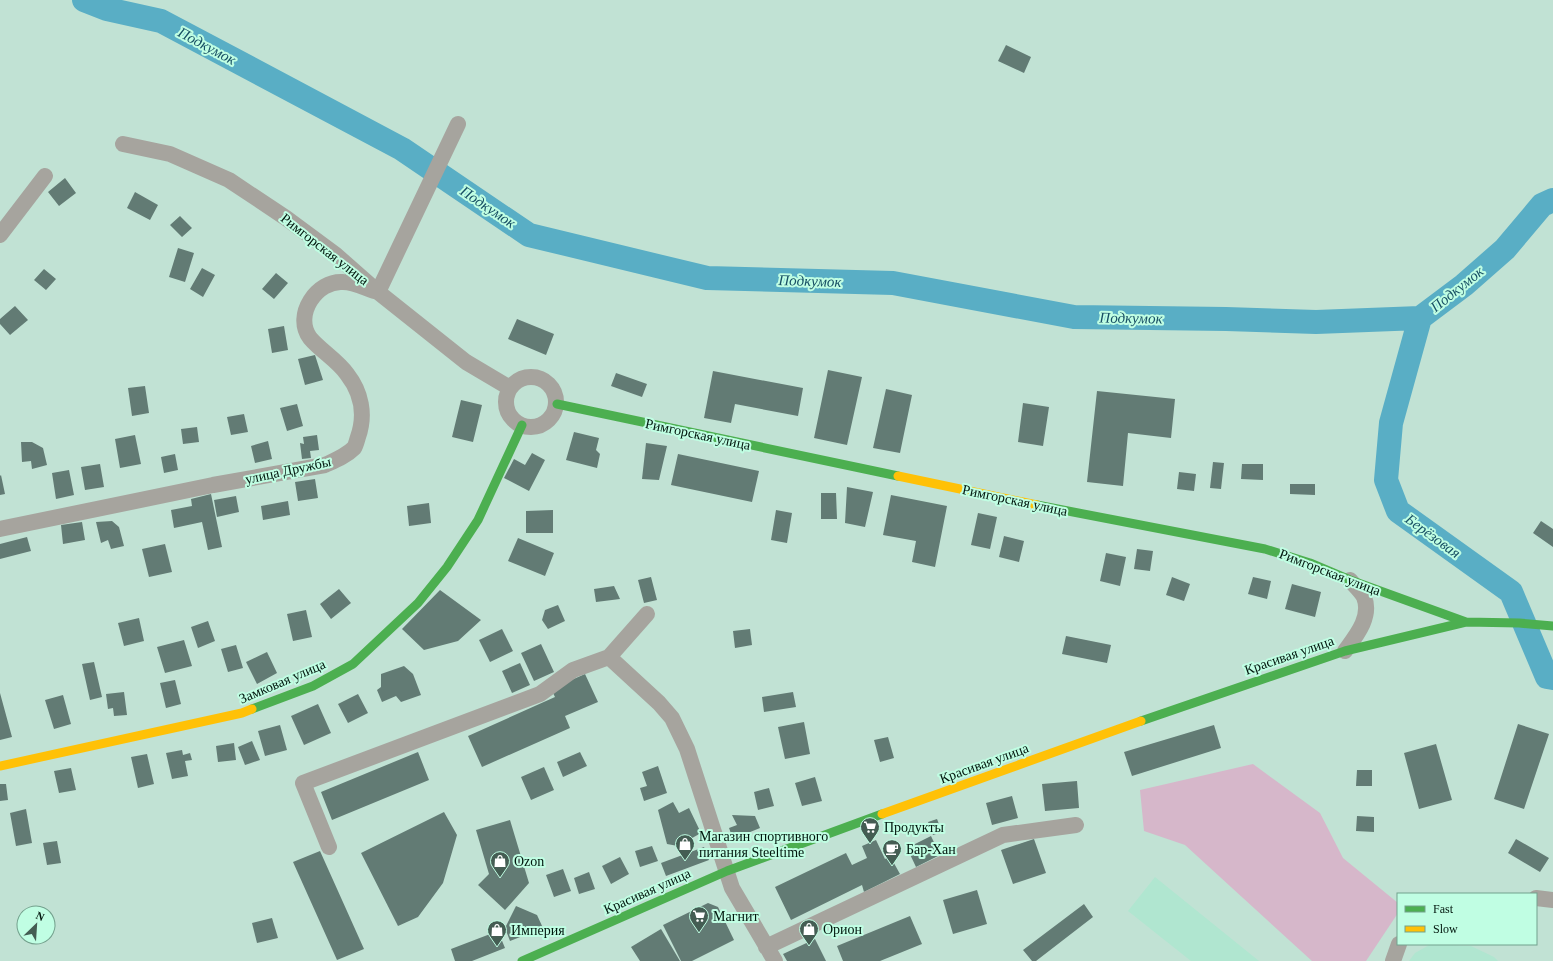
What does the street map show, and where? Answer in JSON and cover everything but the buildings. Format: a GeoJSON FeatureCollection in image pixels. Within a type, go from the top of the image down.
{"type":"FeatureCollection","features":[{"type":"Feature","properties":{"kind":"street"},"geometry":{"type":"LineString","coordinates":[[378,292],[458,124]]}},
{"type":"Feature","properties":{"kind":"street","name":"Римгорская улица"},"geometry":{"type":"LineString","coordinates":[[123,144],[170,154],[229,180],[286,218],[336,255],[378,292],[466,362],[510,388]]}},
{"type":"Feature","properties":{"kind":"street"},"geometry":{"type":"LineString","coordinates":[[0,235],[45,176]]}},
{"type":"Feature","properties":{"kind":"street","name":"улица Дружбы"},"geometry":{"type":"LineString","coordinates":[[0,529],[213,485],[325,465],[342,458],[355,447],[361,428],[362,409],[358,389],[347,372],[309,337],[304,319],[310,300],[322,286],[342,281],[378,292]]}},
{"type":"Feature","properties":{"kind":"street"},"geometry":{"type":"LineString","coordinates":[[523,378],[539,378],[553,388],[557,404],[551,418],[545,423],[530,427],[522,425],[511,416],[507,410],[506,402],[510,388],[523,378]]}},
{"type":"Feature","properties":{"kind":"street","name":"Римгорская улица"},"geometry":{"type":"LineString","coordinates":[[557,404],[775,451],[1131,524],[1266,549],[1310,562],[1350,580],[1466,622]]}},
{"type":"Feature","properties":{"kind":"street","name":"Замковая улица"},"geometry":{"type":"LineString","coordinates":[[0,766],[242,713],[313,686],[353,664],[418,603],[447,567],[478,520],[522,425]]}},
{"type":"Feature","properties":{"kind":"street"},"geometry":{"type":"LineString","coordinates":[[1345,651],[1360,631],[1366,612],[1364,597],[1350,580]]}},
{"type":"Feature","properties":{"kind":"street"},"geometry":{"type":"LineString","coordinates":[[329,847],[303,783],[540,694],[573,670],[609,657],[647,614]]}},
{"type":"Feature","properties":{"kind":"street"},"geometry":{"type":"LineString","coordinates":[[1466,622],[1519,623],[1553,626]]}},
{"type":"Feature","properties":{"kind":"street","name":"Красивая улица"},"geometry":{"type":"LineString","coordinates":[[522,961],[727,872],[1093,737],[1345,651],[1466,622]]}},
{"type":"Feature","properties":{"kind":"street"},"geometry":{"type":"LineString","coordinates":[[609,657],[660,703],[672,718],[687,749],[732,888],[775,961]]}},
{"type":"Feature","properties":{"kind":"street"},"geometry":{"type":"LineString","coordinates":[[766,947],[1003,835],[1076,825]]}},
{"type":"Feature","properties":{"kind":"street"},"geometry":{"type":"LineString","coordinates":[[1537,898],[1553,900]]}},
{"type":"Feature","properties":{"kind":"street"},"geometry":{"type":"LineString","coordinates":[[1393,961],[1399,945]]}},
{"type":"Feature","properties":{"kind":"shaded area"},"geometry":{"type":"Polygon","coordinates":[[[1253,764],[1320,813],[1343,858],[1397,902],[1397,914],[1366,961],[1312,961],[1185,845],[1144,831],[1140,790],[1253,764]]]}},
{"type":"Feature","properties":{"kind":"shaded area"},"geometry":{"type":"Polygon","coordinates":[[[1155,877],[1259,961],[1191,961],[1128,911],[1155,877]]]}},
{"type":"Feature","properties":{"kind":"shaded area"},"geometry":{"type":"Polygon","coordinates":[[[1429,945],[1471,946],[1494,957],[1498,961],[1409,961],[1415,953],[1429,945]]]}},
{"type":"Feature","properties":{"kind":"waterway","name":"Подкумок"},"geometry":{"type":"LineString","coordinates":[[84,0],[107,9],[161,21],[402,149],[529,235],[707,278],[893,283],[1074,317],[1316,322],[1420,318],[1464,285],[1505,249],[1542,205],[1553,200]]}},
{"type":"Feature","properties":{"kind":"waterway","name":"Берёзовая"},"geometry":{"type":"LineString","coordinates":[[1420,318],[1391,423],[1386,480],[1398,511],[1511,592],[1547,677],[1553,678]]}},
{"type":"Feature","properties":{"kind":"traffic: fast"},"geometry":{"type":"LineString","coordinates":[[557,404],[898,476]]}},
{"type":"Feature","properties":{"kind":"traffic: fast"},"geometry":{"type":"LineString","coordinates":[[252,709],[313,686],[353,664],[418,603],[447,567],[478,520],[522,425]]}},
{"type":"Feature","properties":{"kind":"traffic: fast"},"geometry":{"type":"LineString","coordinates":[[1037,505],[1265,549],[1310,563],[1350,580],[1466,622]]}},
{"type":"Feature","properties":{"kind":"traffic: fast"},"geometry":{"type":"LineString","coordinates":[[1141,721],[1345,651],[1466,622],[1519,623],[1553,626]]}},
{"type":"Feature","properties":{"kind":"traffic: fast"},"geometry":{"type":"LineString","coordinates":[[522,961],[727,871],[882,814]]}},
{"type":"Feature","properties":{"kind":"traffic: slow"},"geometry":{"type":"LineString","coordinates":[[898,476],[1037,505]]}},
{"type":"Feature","properties":{"kind":"traffic: slow"},"geometry":{"type":"LineString","coordinates":[[0,766],[242,713],[252,709]]}},
{"type":"Feature","properties":{"kind":"traffic: slow"},"geometry":{"type":"LineString","coordinates":[[882,814],[1141,721]]}},
{"type":"Feature","properties":{"kind":"place","name":"Продукты"},"geometry":{"type":"Point","coordinates":[870,844]}},
{"type":"Feature","properties":{"kind":"place","name":"Магазин спортивного питания Steeltime"},"geometry":{"type":"Point","coordinates":[685,861]}},
{"type":"Feature","properties":{"kind":"place","name":"Бар-Хан"},"geometry":{"type":"Point","coordinates":[892,866]}},
{"type":"Feature","properties":{"kind":"place","name":"Ozon"},"geometry":{"type":"Point","coordinates":[500,878]}},
{"type":"Feature","properties":{"kind":"place","name":"Магнит"},"geometry":{"type":"Point","coordinates":[699,933]}},
{"type":"Feature","properties":{"kind":"place","name":"Орион"},"geometry":{"type":"Point","coordinates":[809,946]}},
{"type":"Feature","properties":{"kind":"place","name":"Империя"},"geometry":{"type":"Point","coordinates":[497,947]}}]}
